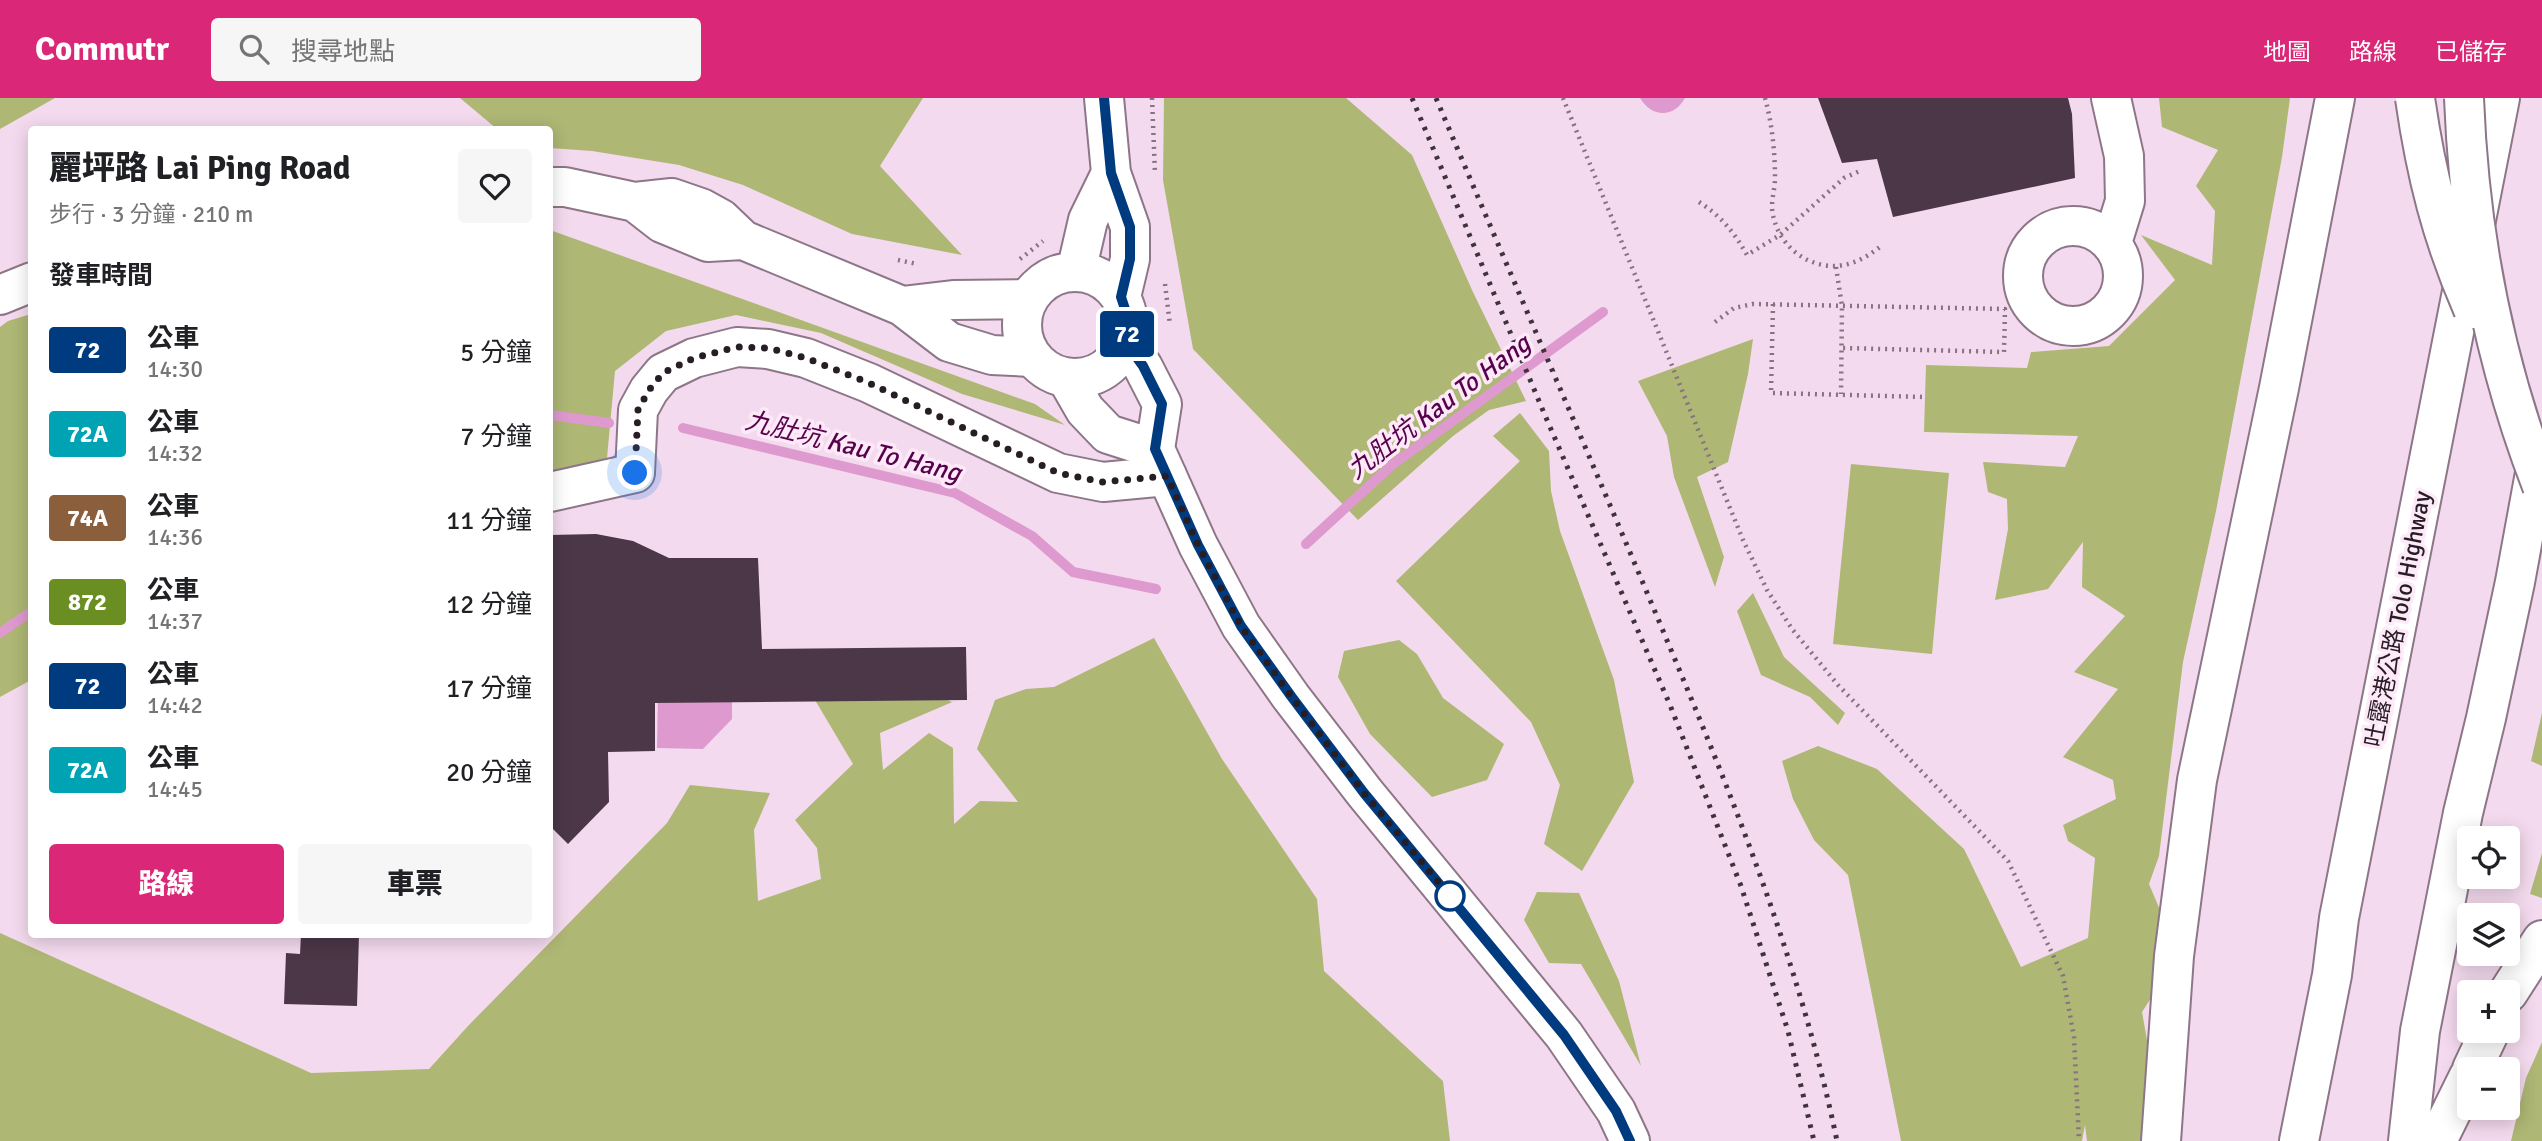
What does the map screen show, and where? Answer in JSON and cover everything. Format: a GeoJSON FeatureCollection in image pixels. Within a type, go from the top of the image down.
{"type":"FeatureCollection","features":[{"type":"Feature","properties":{"kind":"main road"},"geometry":{"type":"LineString","coordinates":[[1104,98],[1111,173],[1130,227],[1130,259],[1121,297]]}},
{"type":"Feature","properties":{"kind":"main road"},"geometry":{"type":"LineString","coordinates":[[2111,98],[2124,156],[2125,201],[2112,243]]}},
{"type":"Feature","properties":{"kind":"main road"},"geometry":{"type":"LineString","coordinates":[[2161,1141],[2174,956],[2197,780],[2279,388],[2335,98]]}},
{"type":"Feature","properties":{"kind":"main road"},"geometry":{"type":"LineString","coordinates":[[2415,98],[2431,194],[2449,250],[2508,388],[2542,486]]}},
{"type":"Feature","properties":{"kind":"main road"},"geometry":{"type":"LineString","coordinates":[[2464,98],[2475,227],[2508,388]]}},
{"type":"Feature","properties":{"kind":"main road","name":"吐露港公路 Tolo Highway"},"geometry":{"type":"LineString","coordinates":[[2299,1141],[2332,975],[2339,918],[2500,98]]}},
{"type":"Feature","properties":{"kind":"main road"},"geometry":{"type":"LineString","coordinates":[[1076,272],[1088,220],[1111,173]]}},
{"type":"Feature","properties":{"kind":"main road"},"geometry":{"type":"LineString","coordinates":[[553,187],[565,187],[635,202],[662,223],[708,242],[743,240],[902,306],[949,342],[992,355],[1031,357]]}},
{"type":"Feature","properties":{"kind":"main road"},"geometry":{"type":"LineString","coordinates":[[1076,272],[1102,280],[1121,297],[1128,318],[1125,341],[1114,360],[1101,371],[1083,377],[1066,377],[1049,371],[1031,357],[1022,329],[1028,299],[1036,288],[1048,279],[1076,272]]}},
{"type":"Feature","properties":{"kind":"main road"},"geometry":{"type":"LineString","coordinates":[[0,295],[28,284]]}},
{"type":"Feature","properties":{"kind":"main road"},"geometry":{"type":"LineString","coordinates":[[902,306],[953,300],[1028,299]]}},
{"type":"Feature","properties":{"kind":"main road"},"geometry":{"type":"LineString","coordinates":[[1125,341],[1143,366],[1162,404],[1161,463],[1198,545],[1241,626],[1364,793],[1564,1035],[1616,1111],[1630,1141]]}},
{"type":"Feature","properties":{"kind":"main road"},"geometry":{"type":"LineString","coordinates":[[553,491],[635,473],[638,410],[649,390],[663,373],[694,358],[737,347],[768,348],[806,358],[869,383],[1058,473],[1103,482],[1161,463]]}},
{"type":"Feature","properties":{"kind":"main road"},"geometry":{"type":"LineString","coordinates":[[1066,377],[1085,410],[1108,434],[1161,463]]}},
{"type":"Feature","properties":{"kind":"main road"},"geometry":{"type":"LineString","coordinates":[[2408,1141],[2420,1031],[2463,813],[2515,582],[2542,435]]}},
{"type":"Feature","properties":{"kind":"main road"},"geometry":{"type":"LineString","coordinates":[[2516,980],[2542,940]]}},
{"type":"Feature","properties":{"kind":"main road"},"geometry":{"type":"LineString","coordinates":[[2437,1141],[2457,1100]]}},
{"type":"Feature","properties":{"kind":"path"},"geometry":{"type":"LineString","coordinates":[[1563,98],[1743,540],[1767,590],[1792,629],[1838,685],[1999,849],[2020,884],[2063,976],[2074,1037],[2079,1141]]}},
{"type":"Feature","properties":{"kind":"path"},"geometry":{"type":"LineString","coordinates":[[1765,98],[1769,110],[1775,178],[1773,214],[1780,235],[1795,253],[1814,263],[1836,267],[1864,259],[1881,246]]}},
{"type":"Feature","properties":{"kind":"path"},"geometry":{"type":"LineString","coordinates":[[1699,202],[1716,214],[1734,233],[1747,255],[1780,235],[1844,178],[1861,170]]}},
{"type":"Feature","properties":{"kind":"path"},"geometry":{"type":"LineString","coordinates":[[1836,267],[1842,306],[1841,394]]}},
{"type":"Feature","properties":{"kind":"path"},"geometry":{"type":"LineString","coordinates":[[1715,322],[1734,308],[1753,304],[2006,309],[2004,352],[1842,348]]}},
{"type":"Feature","properties":{"kind":"path"},"geometry":{"type":"LineString","coordinates":[[1773,304],[1771,393],[1924,397]]}},
{"type":"Feature","properties":{"kind":"green space"},"geometry":{"type":"Polygon","coordinates":[[[0,98],[55,98],[0,129],[0,98]]]}},
{"type":"Feature","properties":{"kind":"green space"},"geometry":{"type":"Polygon","coordinates":[[[460,98],[923,98],[880,166],[962,255],[852,234],[743,185],[679,165],[592,151],[553,148],[553,126],[493,126],[460,98]]]}},
{"type":"Feature","properties":{"kind":"green space"},"geometry":{"type":"Polygon","coordinates":[[[1164,98],[1346,98],[1412,155],[1472,290],[1526,401],[1489,410],[1453,436],[1358,520],[1193,349],[1163,180],[1164,98]]]}},
{"type":"Feature","properties":{"kind":"green space"},"geometry":{"type":"Polygon","coordinates":[[[2159,98],[2290,98],[2282,157],[2216,511],[2183,662],[2159,856],[2149,884],[2179,955],[2142,1012],[2165,1141],[2087,1141],[2085,1125],[2082,1141],[1901,1141],[1848,875],[1814,840],[1793,799],[1782,761],[1818,746],[1877,769],[1964,849],[2021,967],[2088,938],[2095,858],[2068,841],[2063,825],[2116,799],[2113,780],[2063,757],[2118,689],[2074,672],[2125,616],[2082,587],[2083,542],[2048,589],[1995,600],[2008,529],[2007,499],[1988,492],[1983,462],[2065,467],[2078,436],[1924,432],[1926,365],[2027,368],[2031,352],[2109,346],[2175,280],[2141,235],[2212,265],[2215,211],[2196,186],[2218,150],[2162,127],[2159,98]]]}},
{"type":"Feature","properties":{"kind":"green space"},"geometry":{"type":"Polygon","coordinates":[[[553,231],[1035,404],[1065,425],[962,394],[821,333],[736,315],[666,331],[615,371],[607,458],[553,471],[553,231]]]}},
{"type":"Feature","properties":{"kind":"green space"},"geometry":{"type":"Polygon","coordinates":[[[28,315],[28,682],[0,697],[0,327],[8,321],[28,315]]]}},
{"type":"Feature","properties":{"kind":"green space"},"geometry":{"type":"Polygon","coordinates":[[[1753,339],[1728,462],[1697,477],[1724,557],[1715,587],[1674,477],[1667,436],[1638,381],[1753,339]]]}},
{"type":"Feature","properties":{"kind":"green space"},"geometry":{"type":"Polygon","coordinates":[[[1520,413],[1549,451],[1551,491],[1560,531],[1614,680],[1634,782],[1582,871],[1544,844],[1560,785],[1531,722],[1396,581],[1520,461],[1493,436],[1520,413]]]}},
{"type":"Feature","properties":{"kind":"green space"},"geometry":{"type":"Polygon","coordinates":[[[1851,464],[1949,473],[1932,654],[1833,644],[1851,464]]]}},
{"type":"Feature","properties":{"kind":"green space"},"geometry":{"type":"Polygon","coordinates":[[[1753,593],[1784,657],[1845,713],[1838,725],[1810,697],[1761,675],[1737,611],[1753,593]]]}},
{"type":"Feature","properties":{"kind":"green space"},"geometry":{"type":"Polygon","coordinates":[[[1154,638],[1222,759],[1317,899],[1324,971],[1443,1081],[1450,1141],[0,1141],[0,933],[311,1073],[429,1069],[667,823],[690,785],[770,793],[754,830],[758,901],[821,879],[817,848],[795,820],[853,764],[815,700],[932,693],[952,702],[992,685],[880,733],[883,770],[929,733],[953,748],[954,824],[980,801],[1018,802],[977,749],[995,700],[1026,689],[1054,687],[1154,638]]]}},
{"type":"Feature","properties":{"kind":"green space"},"geometry":{"type":"Polygon","coordinates":[[[1399,640],[1417,654],[1443,698],[1504,744],[1487,780],[1432,797],[1370,734],[1338,677],[1344,651],[1399,640]]]}},
{"type":"Feature","properties":{"kind":"green space"},"geometry":{"type":"Polygon","coordinates":[[[2542,713],[2542,766],[2531,761],[2542,713]]]}},
{"type":"Feature","properties":{"kind":"green space"},"geometry":{"type":"Polygon","coordinates":[[[2542,853],[2542,898],[2530,894],[2542,853]]]}},
{"type":"Feature","properties":{"kind":"green space"},"geometry":{"type":"Polygon","coordinates":[[[1537,892],[1579,893],[1619,981],[1641,1066],[1581,964],[1549,963],[1524,920],[1537,892]]]}},
{"type":"Feature","properties":{"kind":"green space"},"geometry":{"type":"Polygon","coordinates":[[[2542,1042],[2542,1141],[2511,1141],[2516,1120],[2520,1120],[2520,1103],[2526,1078],[2542,1042]]]}},
{"type":"Feature","properties":{"kind":"shaded area"},"geometry":{"type":"Polygon","coordinates":[[[1640,98],[1685,98],[1675,109],[1663,113],[1651,109],[1640,98]]]}},
{"type":"Feature","properties":{"kind":"shaded area"},"geometry":{"type":"Polygon","coordinates":[[[658,693],[732,695],[732,719],[703,749],[657,748],[658,693]]]}},
{"type":"Feature","properties":{"kind":"building"},"geometry":{"type":"Polygon","coordinates":[[[1818,98],[2068,98],[2072,114],[2075,178],[1893,217],[1877,159],[1842,163],[1818,98]]]}},
{"type":"Feature","properties":{"kind":"building"},"geometry":{"type":"Polygon","coordinates":[[[596,534],[633,541],[669,558],[758,558],[762,649],[966,647],[967,700],[655,703],[655,751],[608,752],[609,802],[568,844],[553,829],[553,535],[596,534]]]}},
{"type":"Feature","properties":{"kind":"building"},"geometry":{"type":"Polygon","coordinates":[[[301,938],[359,938],[357,1006],[284,1004],[286,953],[300,954],[301,938]]]}},
{"type":"Feature","properties":{"kind":"waterway","name":"九肚坑 Kau To Hang"},"geometry":{"type":"LineString","coordinates":[[1306,544],[1392,465],[1603,312]]}},
{"type":"Feature","properties":{"kind":"waterway","name":"九肚坑 Kau To Hang"},"geometry":{"type":"LineString","coordinates":[[553,415],[609,423]]}},
{"type":"Feature","properties":{"kind":"waterway","name":"九肚坑 Kau To Hang"},"geometry":{"type":"LineString","coordinates":[[683,428],[955,493],[1032,536],[1073,572],[1156,589]]}},
{"type":"Feature","properties":{"kind":"waterway","name":"九肚坑 Kau To Hang"},"geometry":{"type":"LineString","coordinates":[[0,633],[28,614]]}},
{"type":"Feature","properties":{"kind":"railway"},"geometry":{"type":"LineString","coordinates":[[1412,98],[1670,705],[1741,886],[1788,1031],[1814,1141]]}},
{"type":"Feature","properties":{"kind":"railway"},"geometry":{"type":"LineString","coordinates":[[1436,98],[1633,560],[1738,815],[1784,943],[1804,1008],[1837,1141]]}},
{"type":"Feature","properties":{"kind":"bus line","name":"72"},"geometry":{"type":"LineString","coordinates":[[1104,98],[1111,173],[1130,227],[1130,259],[1121,297],[1128,318],[1125,341],[1143,366],[1162,404],[1155,449],[1198,545],[1241,626],[1291,696],[1364,793],[1564,1035],[1616,1111],[1630,1141]]}},
{"type":"Feature","properties":{"kind":"route"},"geometry":{"type":"LineString","coordinates":[[635,473],[638,410],[649,390],[663,373],[694,358],[737,347],[768,348],[806,358],[869,383],[1058,473],[1103,482],[1167,476],[1198,545],[1241,626],[1364,793],[1450,896]]}}]}
